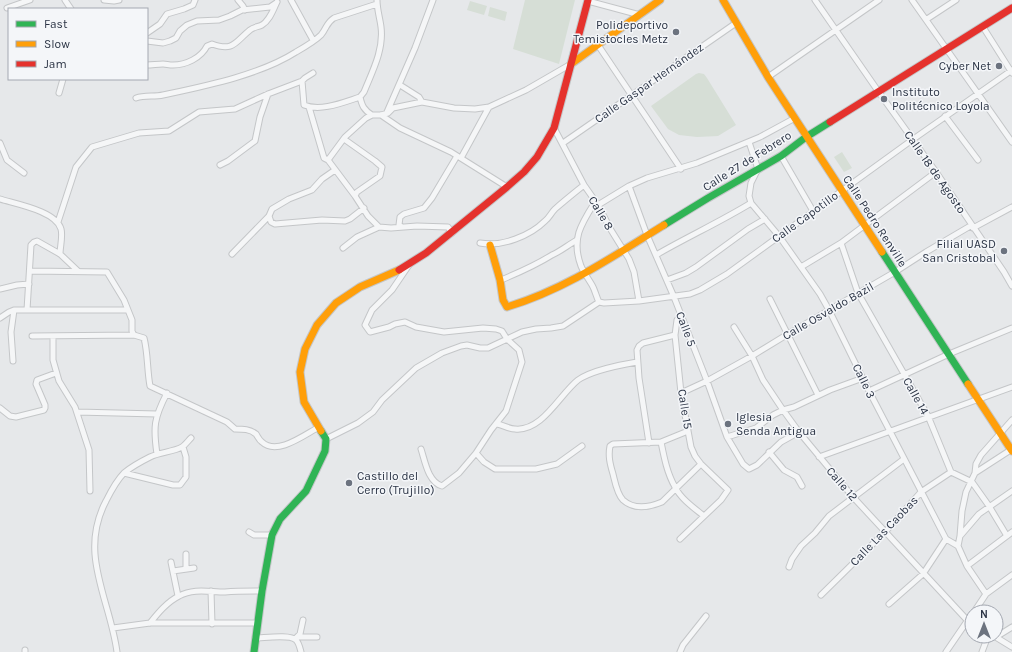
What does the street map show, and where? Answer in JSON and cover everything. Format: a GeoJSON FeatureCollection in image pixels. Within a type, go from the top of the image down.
{"type":"FeatureCollection","features":[{"type":"Feature","properties":{"kind":"street"},"geometry":{"type":"LineString","coordinates":[[7,8],[30,0]]}},
{"type":"Feature","properties":{"kind":"street"},"geometry":{"type":"LineString","coordinates":[[104,0],[119,0]]}},
{"type":"Feature","properties":{"kind":"street"},"geometry":{"type":"LineString","coordinates":[[148,32],[160,24],[167,14],[193,5],[195,0]]}},
{"type":"Feature","properties":{"kind":"street"},"geometry":{"type":"LineString","coordinates":[[238,0],[245,10]]}},
{"type":"Feature","properties":{"kind":"street"},"geometry":{"type":"LineString","coordinates":[[291,0],[313,40]]}},
{"type":"Feature","properties":{"kind":"street"},"geometry":{"type":"LineString","coordinates":[[384,114],[400,85],[434,0]]}},
{"type":"Feature","properties":{"kind":"street"},"geometry":{"type":"LineString","coordinates":[[254,652],[262,591],[272,535],[280,519],[300,499],[312,482],[325,451],[326,439],[304,402],[300,372],[305,349],[314,331],[325,315],[336,303],[360,287],[411,263],[452,233],[507,187],[524,172],[537,157],[554,128],[588,0],[640,15]]}},
{"type":"Feature","properties":{"kind":"street"},"geometry":{"type":"LineString","coordinates":[[328,160],[344,139],[366,118],[372,115],[384,114],[393,108],[422,102],[454,108],[475,109],[490,107],[526,90],[571,64],[660,0]]}},
{"type":"Feature","properties":{"kind":"street","name":"Calle Pedro Renville"},"geometry":{"type":"LineString","coordinates":[[723,0],[768,77],[806,137],[865,224],[1012,450]]}},
{"type":"Feature","properties":{"kind":"street","name":"Calle 18 de Agosto"},"geometry":{"type":"LineString","coordinates":[[815,0],[912,140],[936,172],[1012,286]]}},
{"type":"Feature","properties":{"kind":"street"},"geometry":{"type":"LineString","coordinates":[[768,77],[879,0]]}},
{"type":"Feature","properties":{"kind":"street"},"geometry":{"type":"LineString","coordinates":[[912,0],[927,19],[1012,142]]}},
{"type":"Feature","properties":{"kind":"street"},"geometry":{"type":"LineString","coordinates":[[927,19],[956,0]]}},
{"type":"Feature","properties":{"kind":"street"},"geometry":{"type":"LineString","coordinates":[[148,41],[163,43],[170,41],[176,38],[180,30],[187,25],[197,22],[219,20],[245,10],[270,7],[278,1]]}},
{"type":"Feature","properties":{"kind":"street"},"geometry":{"type":"LineString","coordinates":[[148,65],[174,65],[190,62],[198,58],[205,51],[207,46],[212,44],[221,47],[231,46],[251,29],[261,26],[268,20],[278,1]]}},
{"type":"Feature","properties":{"kind":"street"},"geometry":{"type":"LineString","coordinates":[[136,98],[142,96],[161,96],[256,71],[297,52],[321,35],[328,22],[334,18],[377,2],[377,10],[382,28],[382,40],[379,56],[364,92],[360,97],[327,106],[309,108],[304,105],[302,81]]}},
{"type":"Feature","properties":{"kind":"street","name":"Calle 27 de Febrero"},"geometry":{"type":"LineString","coordinates":[[501,280],[503,300],[507,307],[528,301],[585,274],[622,250],[781,156],[806,137],[1012,8]]}},
{"type":"Feature","properties":{"kind":"street","name":"Calle Gaspar Hernández"},"geometry":{"type":"LineString","coordinates":[[563,144],[736,23]]}},
{"type":"Feature","properties":{"kind":"street"},"geometry":{"type":"LineString","coordinates":[[983,27],[1012,71]]}},
{"type":"Feature","properties":{"kind":"street"},"geometry":{"type":"LineString","coordinates":[[598,45],[681,169]]}},
{"type":"Feature","properties":{"kind":"street","name":"Calle Capotillo"},"geometry":{"type":"LineString","coordinates":[[599,302],[639,301],[674,297],[690,294],[700,290],[727,274],[945,116],[1012,71]]}},
{"type":"Feature","properties":{"kind":"street"},"geometry":{"type":"LineString","coordinates":[[58,222],[76,167],[92,147],[139,133],[169,131],[199,112],[235,109],[302,81],[313,73]]}},
{"type":"Feature","properties":{"kind":"street"},"geometry":{"type":"LineString","coordinates":[[59,93],[63,80]]}},
{"type":"Feature","properties":{"kind":"street"},"geometry":{"type":"LineString","coordinates":[[400,85],[419,96],[422,102]]}},
{"type":"Feature","properties":{"kind":"street"},"geometry":{"type":"LineString","coordinates":[[220,165],[228,161],[255,141],[260,117],[268,94]]}},
{"type":"Feature","properties":{"kind":"street"},"geometry":{"type":"LineString","coordinates":[[360,97],[363,107],[372,115]]}},
{"type":"Feature","properties":{"kind":"street"},"geometry":{"type":"LineString","coordinates":[[402,227],[398,225],[400,218],[404,214],[424,208],[432,198],[490,107]]}},
{"type":"Feature","properties":{"kind":"street"},"geometry":{"type":"LineString","coordinates":[[309,108],[323,155],[364,208],[368,216],[379,227]]}},
{"type":"Feature","properties":{"kind":"street"},"geometry":{"type":"LineString","coordinates":[[384,114],[400,128],[459,157],[507,187]]}},
{"type":"Feature","properties":{"kind":"street"},"geometry":{"type":"LineString","coordinates":[[945,116],[978,160]]}},
{"type":"Feature","properties":{"kind":"street"},"geometry":{"type":"LineString","coordinates":[[326,439],[358,423],[373,412],[382,400],[416,368],[442,353],[467,345],[488,348],[522,332],[563,326],[599,302],[581,265],[577,240],[582,222],[596,203],[647,178],[681,169],[749,142],[795,118]]}},
{"type":"Feature","properties":{"kind":"street","name":"Calle 8"},"geometry":{"type":"LineString","coordinates":[[554,128],[584,185],[596,203],[622,250],[629,259],[634,272],[639,301]]}},
{"type":"Feature","properties":{"kind":"street"},"geometry":{"type":"LineString","coordinates":[[344,139],[382,167],[380,176],[357,192],[355,196]]}},
{"type":"Feature","properties":{"kind":"street"},"geometry":{"type":"LineString","coordinates":[[656,255],[694,233],[719,222],[751,203],[749,196],[751,183],[758,169],[749,142]]}},
{"type":"Feature","properties":{"kind":"street"},"geometry":{"type":"LineString","coordinates":[[0,143],[7,160],[24,173]]}},
{"type":"Feature","properties":{"kind":"street"},"geometry":{"type":"LineString","coordinates":[[781,156],[813,211]]}},
{"type":"Feature","properties":{"kind":"street"},"geometry":{"type":"LineString","coordinates":[[232,254],[269,216],[272,209],[289,199],[312,190],[322,179],[335,170]]}},
{"type":"Feature","properties":{"kind":"street"},"geometry":{"type":"LineString","coordinates":[[800,267],[841,243],[936,172]]}},
{"type":"Feature","properties":{"kind":"street"},"geometry":{"type":"LineString","coordinates":[[480,243],[490,245],[524,236],[547,220],[555,209],[584,185]]}},
{"type":"Feature","properties":{"kind":"street","name":"Calle 5"},"geometry":{"type":"LineString","coordinates":[[630,186],[647,235],[674,297],[727,437],[743,464],[749,469],[757,465],[769,452]]}},
{"type":"Feature","properties":{"kind":"street"},"geometry":{"type":"LineString","coordinates":[[0,199],[39,210],[58,222],[61,230],[60,254]]}},
{"type":"Feature","properties":{"kind":"street","name":"Calle 3"},"geometry":{"type":"LineString","coordinates":[[751,203],[779,236],[829,310],[869,391],[946,539]]}},
{"type":"Feature","properties":{"kind":"street","name":"Calle Osvaldo Bazil"},"geometry":{"type":"LineString","coordinates":[[681,393],[707,381],[752,356],[895,272],[926,252],[1012,207]]}},
{"type":"Feature","properties":{"kind":"street"},"geometry":{"type":"LineString","coordinates":[[269,216],[271,222],[275,224],[322,220],[345,221],[364,208]]}},
{"type":"Feature","properties":{"kind":"street"},"geometry":{"type":"LineString","coordinates":[[667,280],[686,273],[696,267],[765,219]]}},
{"type":"Feature","properties":{"kind":"street"},"geometry":{"type":"LineString","coordinates":[[343,248],[357,237],[379,227],[448,227],[452,233]]}},
{"type":"Feature","properties":{"kind":"street"},"geometry":{"type":"LineString","coordinates":[[490,245],[501,280],[538,263],[555,254],[566,245],[577,240]]}},
{"type":"Feature","properties":{"kind":"street"},"geometry":{"type":"LineString","coordinates":[[27,310],[31,245],[34,242],[37,241],[60,254],[78,271]]}},
{"type":"Feature","properties":{"kind":"street","name":"Calle 14"},"geometry":{"type":"LineString","coordinates":[[841,243],[858,293],[928,416],[951,472]]}},
{"type":"Feature","properties":{"kind":"street"},"geometry":{"type":"LineString","coordinates":[[411,263],[392,290],[372,310],[365,325],[370,332],[405,322],[416,327],[444,332],[483,328],[496,329],[502,331],[507,339],[520,350],[522,362],[506,411],[476,453],[459,473],[442,486],[438,485],[428,472],[421,448]]}},
{"type":"Feature","properties":{"kind":"street"},"geometry":{"type":"LineString","coordinates":[[30,271],[107,272],[124,300],[132,320],[132,331],[134,335]]}},
{"type":"Feature","properties":{"kind":"street"},"geometry":{"type":"LineString","coordinates":[[0,289],[29,284]]}},
{"type":"Feature","properties":{"kind":"street"},"geometry":{"type":"LineString","coordinates":[[770,299],[818,395]]}},
{"type":"Feature","properties":{"kind":"street"},"geometry":{"type":"LineString","coordinates":[[0,318],[14,310],[127,310]]}},
{"type":"Feature","properties":{"kind":"street"},"geometry":{"type":"LineString","coordinates":[[13,361],[11,332],[14,310]]}},
{"type":"Feature","properties":{"kind":"street","name":"Calle 15"},"geometry":{"type":"LineString","coordinates":[[681,316],[677,320],[675,335],[681,393],[688,431],[695,456],[701,464],[728,490],[721,500],[704,516]]}},
{"type":"Feature","properties":{"kind":"street","name":"Calle 12"},"geometry":{"type":"LineString","coordinates":[[734,327],[752,356],[763,380],[799,432],[853,497],[886,531],[923,574],[964,616]]}},
{"type":"Feature","properties":{"kind":"street"},"geometry":{"type":"LineString","coordinates":[[869,391],[949,354],[1012,328]]}},
{"type":"Feature","properties":{"kind":"street"},"geometry":{"type":"LineString","coordinates":[[32,336],[134,335],[144,338],[146,344],[147,372],[150,386],[227,422],[235,429],[246,429],[255,434],[269,447],[281,446],[319,426]]}},
{"type":"Feature","properties":{"kind":"street"},"geometry":{"type":"LineString","coordinates":[[649,443],[637,362],[637,350],[639,346],[649,342],[675,335]]}},
{"type":"Feature","properties":{"kind":"street"},"geometry":{"type":"LineString","coordinates":[[53,336],[53,360],[56,373],[77,412],[89,450],[90,491]]}},
{"type":"Feature","properties":{"kind":"street"},"geometry":{"type":"LineString","coordinates":[[497,424],[514,429],[525,429],[544,416],[578,380],[589,374],[620,365],[637,362]]}},
{"type":"Feature","properties":{"kind":"street"},"geometry":{"type":"LineString","coordinates":[[0,408],[10,416],[16,417],[44,410],[45,405],[36,384],[37,380],[56,373]]}},
{"type":"Feature","properties":{"kind":"street"},"geometry":{"type":"LineString","coordinates":[[727,437],[756,428],[773,415],[783,410],[794,408],[818,395],[863,378]]}},
{"type":"Feature","properties":{"kind":"street"},"geometry":{"type":"LineString","coordinates":[[819,456],[1012,387]]}},
{"type":"Feature","properties":{"kind":"street"},"geometry":{"type":"LineString","coordinates":[[157,454],[154,435],[157,414],[167,393]]}},
{"type":"Feature","properties":{"kind":"street"},"geometry":{"type":"LineString","coordinates":[[77,412],[157,414]]}},
{"type":"Feature","properties":{"kind":"street"},"geometry":{"type":"LineString","coordinates":[[958,546],[966,492],[972,482],[976,464],[980,455],[1012,420]]}},
{"type":"Feature","properties":{"kind":"street"},"geometry":{"type":"LineString","coordinates":[[688,431],[661,442],[614,444],[610,446],[608,456],[616,487],[622,499],[630,504],[638,507],[654,506],[662,502],[701,464]]}},
{"type":"Feature","properties":{"kind":"street"},"geometry":{"type":"LineString","coordinates":[[799,432],[781,442],[769,452],[784,470],[797,477],[802,486]]}},
{"type":"Feature","properties":{"kind":"street"},"geometry":{"type":"LineString","coordinates":[[117,652],[113,628],[104,602],[95,564],[95,535],[100,512],[113,486],[124,473],[150,457],[183,447],[191,438]]}},
{"type":"Feature","properties":{"kind":"street"},"geometry":{"type":"LineString","coordinates":[[661,442],[665,461],[675,488],[704,516],[680,540]]}},
{"type":"Feature","properties":{"kind":"street"},"geometry":{"type":"LineString","coordinates":[[476,453],[484,462],[495,469],[536,469],[556,464],[582,446]]}},
{"type":"Feature","properties":{"kind":"street"},"geometry":{"type":"LineString","coordinates":[[124,473],[173,485],[180,485],[186,477],[186,457],[183,447]]}},
{"type":"Feature","properties":{"kind":"street"},"geometry":{"type":"LineString","coordinates":[[975,473],[1012,450]]}},
{"type":"Feature","properties":{"kind":"street"},"geometry":{"type":"LineString","coordinates":[[789,567],[792,558],[801,546],[815,533],[829,516],[904,459]]}},
{"type":"Feature","properties":{"kind":"street"},"geometry":{"type":"LineString","coordinates":[[951,472],[972,482],[989,506],[1007,536]]}},
{"type":"Feature","properties":{"kind":"street","name":"Calle Las Caobas"},"geometry":{"type":"LineString","coordinates":[[821,596],[886,531],[921,492],[951,472]]}},
{"type":"Feature","properties":{"kind":"street"},"geometry":{"type":"LineString","coordinates":[[960,536],[979,514],[1012,491]]}},
{"type":"Feature","properties":{"kind":"street"},"geometry":{"type":"LineString","coordinates":[[249,532],[254,534],[272,535]]}},
{"type":"Feature","properties":{"kind":"street"},"geometry":{"type":"LineString","coordinates":[[967,566],[1012,532]]}},
{"type":"Feature","properties":{"kind":"street"},"geometry":{"type":"LineString","coordinates":[[889,604],[923,574],[946,539],[958,546],[967,566],[986,594]]}},
{"type":"Feature","properties":{"kind":"street"},"geometry":{"type":"LineString","coordinates":[[186,554],[186,569]]}},
{"type":"Feature","properties":{"kind":"street"},"geometry":{"type":"LineString","coordinates":[[171,562],[178,596]]}},
{"type":"Feature","properties":{"kind":"street"},"geometry":{"type":"LineString","coordinates":[[173,571],[194,568]]}},
{"type":"Feature","properties":{"kind":"street"},"geometry":{"type":"LineString","coordinates":[[979,604],[986,594],[1012,575]]}},
{"type":"Feature","properties":{"kind":"street"},"geometry":{"type":"LineString","coordinates":[[150,623],[161,609],[178,596],[188,592],[202,590],[262,591]]}},
{"type":"Feature","properties":{"kind":"street"},"geometry":{"type":"LineString","coordinates":[[211,591],[212,624]]}},
{"type":"Feature","properties":{"kind":"street"},"geometry":{"type":"LineString","coordinates":[[680,652],[683,645],[706,616]]}},
{"type":"Feature","properties":{"kind":"street"},"geometry":{"type":"LineString","coordinates":[[296,638],[301,631],[303,620]]}},
{"type":"Feature","properties":{"kind":"street"},"geometry":{"type":"LineString","coordinates":[[113,628],[150,623],[258,623]]}},
{"type":"Feature","properties":{"kind":"street"},"geometry":{"type":"LineString","coordinates":[[946,652],[964,630]]}},
{"type":"Feature","properties":{"kind":"street"},"geometry":{"type":"LineString","coordinates":[[255,638],[317,637]]}},
{"type":"Feature","properties":{"kind":"street"},"geometry":{"type":"LineString","coordinates":[[296,638],[301,652]]}},
{"type":"Feature","properties":{"kind":"shaded area"},"geometry":{"type":"Polygon","coordinates":[[[525,0],[575,0],[559,64],[513,49],[525,0]]]}},
{"type":"Feature","properties":{"kind":"shaded area"},"geometry":{"type":"Polygon","coordinates":[[[470,1],[487,6],[484,15],[467,10],[470,1]]]}},
{"type":"Feature","properties":{"kind":"shaded area"},"geometry":{"type":"Polygon","coordinates":[[[490,7],[507,12],[505,21],[488,16],[490,7]]]}},
{"type":"Feature","properties":{"kind":"shaded area"},"geometry":{"type":"Polygon","coordinates":[[[699,73],[704,74],[707,78],[736,125],[718,136],[697,137],[679,135],[668,129],[651,106],[699,73]]]}},
{"type":"Feature","properties":{"kind":"shaded area"},"geometry":{"type":"Polygon","coordinates":[[[842,152],[852,168],[844,172],[834,157],[842,152]]]}},
{"type":"Feature","properties":{"kind":"traffic: fast"},"geometry":{"type":"LineString","coordinates":[[664,225],[781,156],[806,137],[830,122]]}},
{"type":"Feature","properties":{"kind":"traffic: fast"},"geometry":{"type":"LineString","coordinates":[[882,252],[968,384]]}},
{"type":"Feature","properties":{"kind":"traffic: fast"},"geometry":{"type":"LineString","coordinates":[[254,652],[262,591],[272,535],[280,519],[306,491],[325,451],[326,439],[321,431]]}},
{"type":"Feature","properties":{"kind":"traffic: slow"},"geometry":{"type":"LineString","coordinates":[[571,64],[660,0]]}},
{"type":"Feature","properties":{"kind":"traffic: slow"},"geometry":{"type":"LineString","coordinates":[[723,0],[768,77],[882,252]]}},
{"type":"Feature","properties":{"kind":"traffic: slow"},"geometry":{"type":"LineString","coordinates":[[490,245],[500,280],[503,300],[507,307],[529,300],[569,282],[664,225]]}},
{"type":"Feature","properties":{"kind":"traffic: slow"},"geometry":{"type":"LineString","coordinates":[[321,431],[304,402],[300,372],[305,349],[317,325],[336,303],[360,287],[399,270]]}},
{"type":"Feature","properties":{"kind":"traffic: slow"},"geometry":{"type":"LineString","coordinates":[[968,384],[1012,451]]}},
{"type":"Feature","properties":{"kind":"traffic: jam"},"geometry":{"type":"LineString","coordinates":[[399,270],[426,253],[507,187],[524,172],[537,157],[554,128],[588,0]]}},
{"type":"Feature","properties":{"kind":"traffic: jam"},"geometry":{"type":"LineString","coordinates":[[830,122],[1012,8]]}},
{"type":"Feature","properties":{"kind":"place","name":"Polideportivo Temistocles Metz"},"geometry":{"type":"Point","coordinates":[676,32]}},
{"type":"Feature","properties":{"kind":"place","name":"Cyber Net"},"geometry":{"type":"Point","coordinates":[999,66]}},
{"type":"Feature","properties":{"kind":"place","name":"Instituto Politécnico Loyola"},"geometry":{"type":"Point","coordinates":[884,99]}},
{"type":"Feature","properties":{"kind":"place","name":"Filial UASD San Cristobal"},"geometry":{"type":"Point","coordinates":[1004,251]}},
{"type":"Feature","properties":{"kind":"place","name":"Iglesia Senda Antigua"},"geometry":{"type":"Point","coordinates":[728,424]}},
{"type":"Feature","properties":{"kind":"place","name":"Castillo del Cerro (Trujillo)"},"geometry":{"type":"Point","coordinates":[349,483]}}]}
